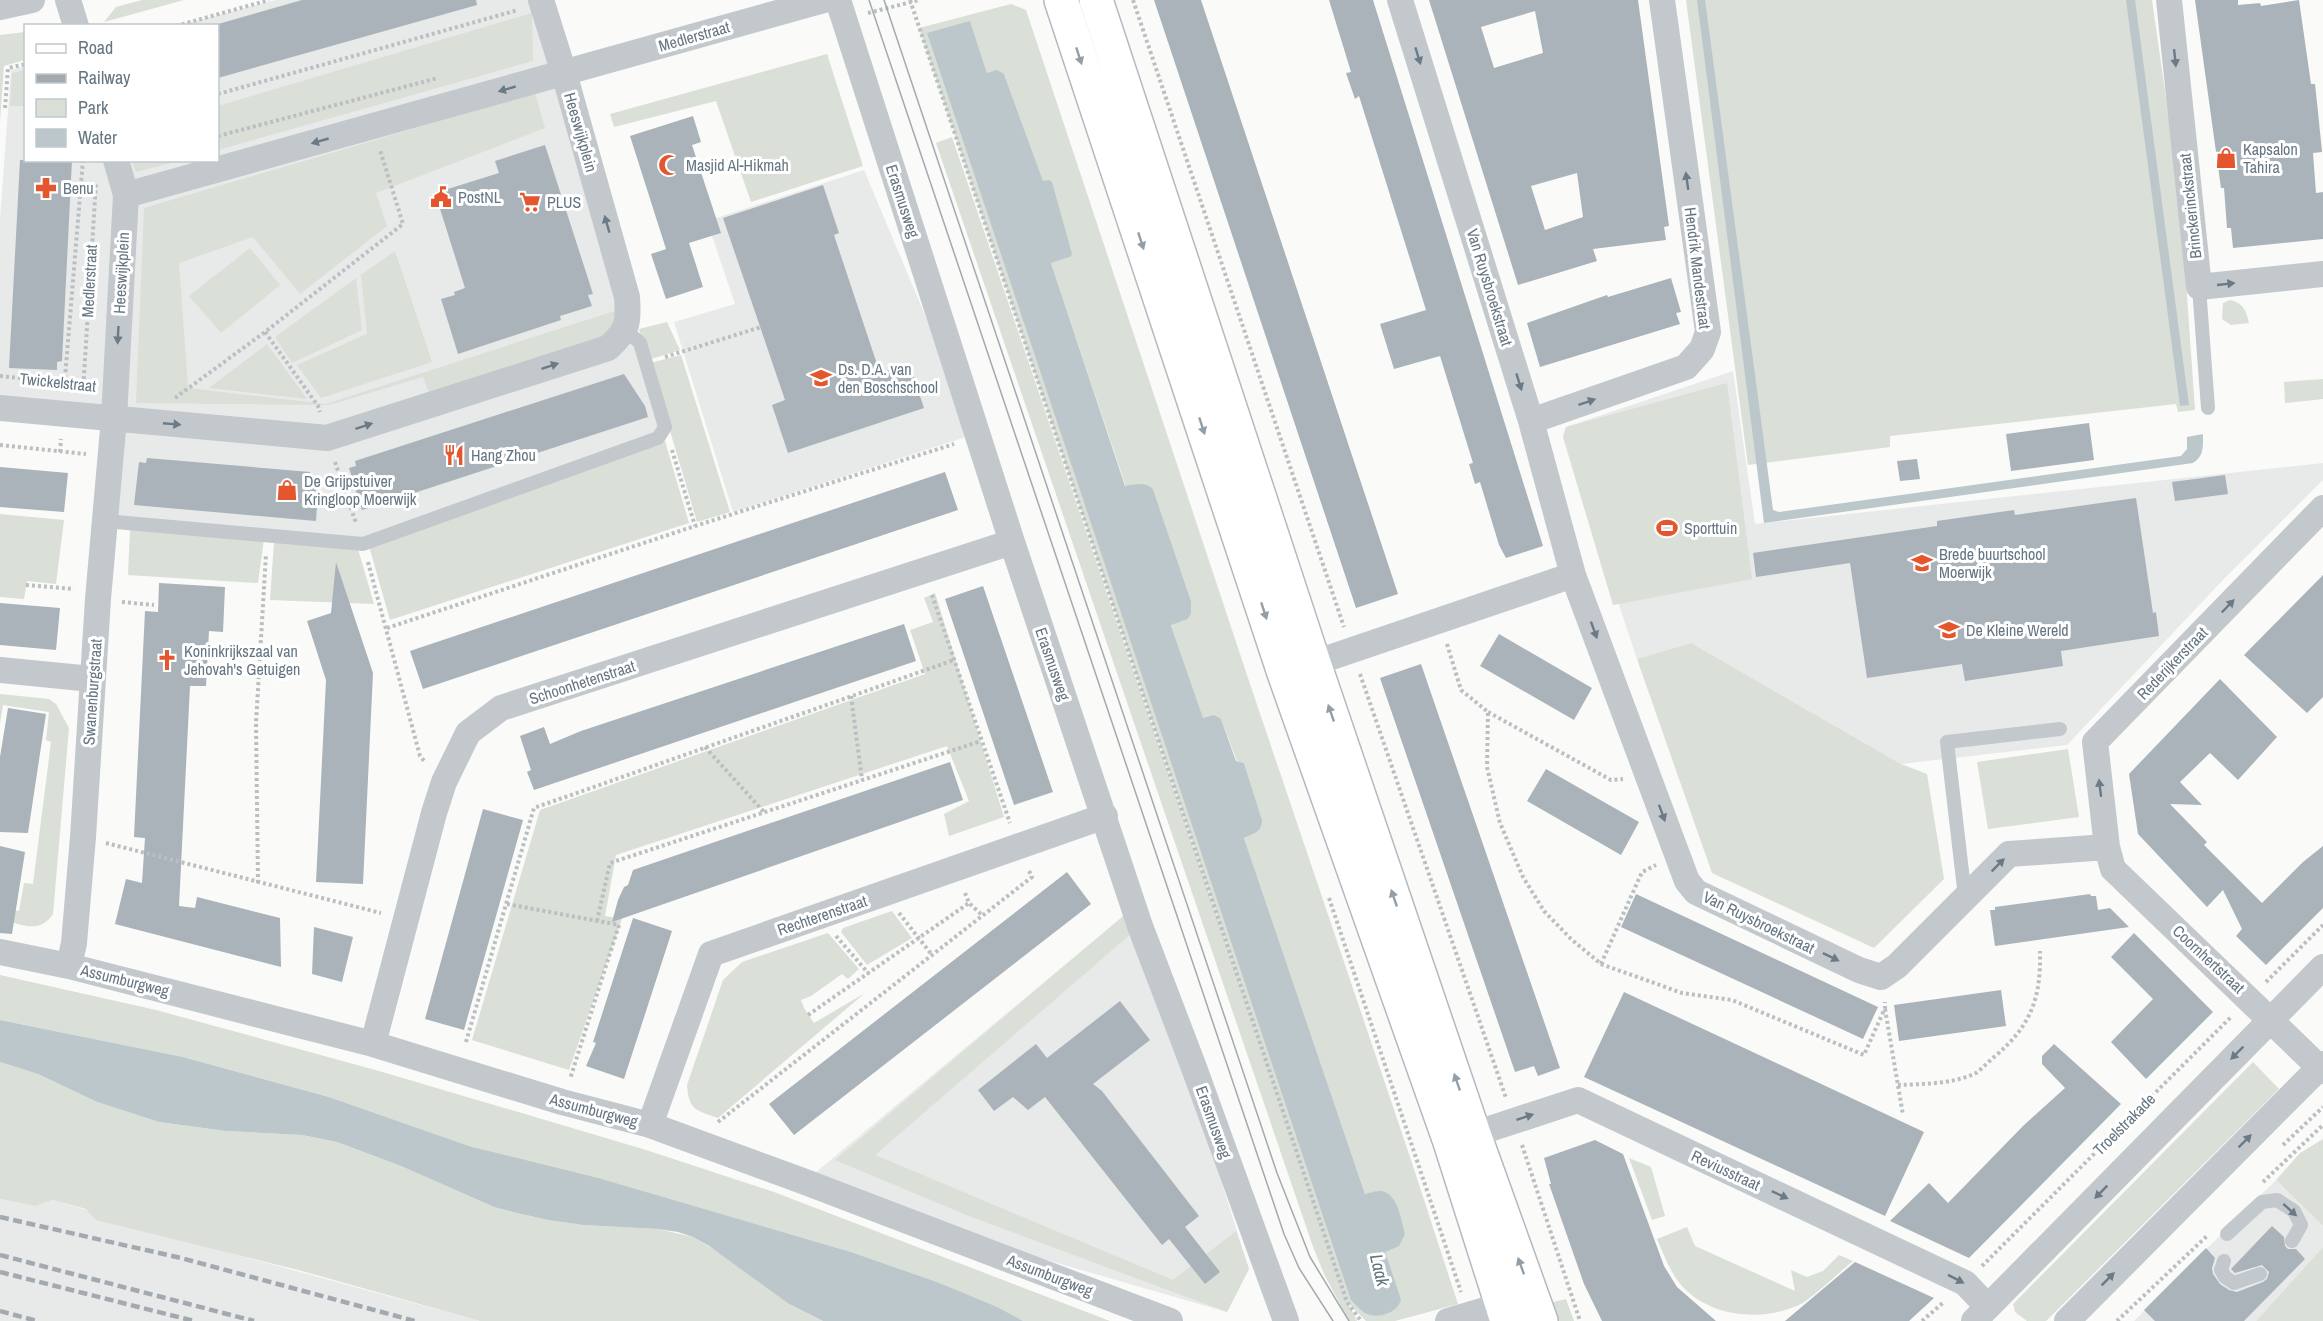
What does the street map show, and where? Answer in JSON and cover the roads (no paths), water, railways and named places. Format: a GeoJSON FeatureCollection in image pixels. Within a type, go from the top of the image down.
{"type":"FeatureCollection","features":[{"type":"Feature","properties":{"kind":"main road"},"geometry":{"type":"LineString","coordinates":[[1061,0],[1284,673],[1462,1138]]}},
{"type":"Feature","properties":{"kind":"main road"},"geometry":{"type":"LineString","coordinates":[[1095,0],[1314,663],[1462,1138],[1521,1311]]}},
{"type":"Feature","properties":{"kind":"street"},"geometry":{"type":"LineString","coordinates":[[0,7],[32,0]]}},
{"type":"Feature","properties":{"kind":"street"},"geometry":{"type":"LineString","coordinates":[[68,0],[75,24]]}},
{"type":"Feature","properties":{"kind":"street","name":"Medlerstraat"},"geometry":{"type":"LineString","coordinates":[[564,73],[824,0]]}},
{"type":"Feature","properties":{"kind":"street","name":"Erasmusweg"},"geometry":{"type":"LineString","coordinates":[[838,0],[1012,542],[1140,926],[1286,1321]]}},
{"type":"Feature","properties":{"kind":"street","name":"Van Ruysbroekstraat"},"geometry":{"type":"LineString","coordinates":[[1400,0],[1531,421],[1574,575],[1687,881],[1696,892],[1859,970],[1881,977],[1897,966],[1965,897]]}},
{"type":"Feature","properties":{"kind":"street","name":"Hendrik Mandestraat"},"geometry":{"type":"LineString","coordinates":[[1531,421],[1686,367],[1702,349],[1708,332],[1662,0]]}},
{"type":"Feature","properties":{"kind":"street","name":"Brinckerinckstraat"},"geometry":{"type":"LineString","coordinates":[[2169,0],[2199,287]]}},
{"type":"Feature","properties":{"kind":"street"},"geometry":{"type":"LineString","coordinates":[[542,2],[564,73]]}},
{"type":"Feature","properties":{"kind":"street","name":"Heeswijkplein"},"geometry":{"type":"LineString","coordinates":[[114,418],[126,195],[564,73],[627,297],[629,318],[626,329]]}},
{"type":"Feature","properties":{"kind":"street"},"geometry":{"type":"LineString","coordinates":[[117,162],[126,195]]}},
{"type":"Feature","properties":{"kind":"street"},"geometry":{"type":"LineString","coordinates":[[2199,287],[2323,274]]}},
{"type":"Feature","properties":{"kind":"street"},"geometry":{"type":"LineString","coordinates":[[114,418],[327,438],[608,348],[626,329]]}},
{"type":"Feature","properties":{"kind":"street","name":"Twickelstraat"},"geometry":{"type":"LineString","coordinates":[[0,408],[114,418]]}},
{"type":"Feature","properties":{"kind":"street","name":"Swanenburgstraat"},"geometry":{"type":"LineString","coordinates":[[69,966],[74,942],[83,837],[98,591],[114,418]]}},
{"type":"Feature","properties":{"kind":"street","name":"Rederijkerstraat"},"geometry":{"type":"LineString","coordinates":[[2107,847],[2095,742],[2323,508]]}},
{"type":"Feature","properties":{"kind":"street","name":"Schoonhetenstraat"},"geometry":{"type":"LineString","coordinates":[[373,1044],[405,919],[444,782],[468,733],[501,708],[1012,542]]}},
{"type":"Feature","properties":{"kind":"street"},"geometry":{"type":"LineString","coordinates":[[1314,663],[1574,575]]}},
{"type":"Feature","properties":{"kind":"street"},"geometry":{"type":"LineString","coordinates":[[0,670],[92,679]]}},
{"type":"Feature","properties":{"kind":"street","name":"Rechterenstraat"},"geometry":{"type":"LineString","coordinates":[[650,1125],[711,954],[1022,854],[1105,816]]}},
{"type":"Feature","properties":{"kind":"street"},"geometry":{"type":"LineString","coordinates":[[1965,897],[2009,854],[2107,847]]}},
{"type":"Feature","properties":{"kind":"street","name":"Coornhertstraat"},"geometry":{"type":"LineString","coordinates":[[2107,847],[2113,868],[2322,1068]]}},
{"type":"Feature","properties":{"kind":"street","name":"Assumburgweg"},"geometry":{"type":"LineString","coordinates":[[0,952],[69,966],[373,1044],[562,1102],[650,1125],[1170,1321]]}},
{"type":"Feature","properties":{"kind":"street","name":"Troelstrakade"},"geometry":{"type":"LineString","coordinates":[[1981,1314],[2323,967]]}},
{"type":"Feature","properties":{"kind":"street"},"geometry":{"type":"LineString","coordinates":[[2067,1321],[2322,1068]]}},
{"type":"Feature","properties":{"kind":"street","name":"Reviusstraat"},"geometry":{"type":"LineString","coordinates":[[1462,1138],[1578,1100],[1965,1283],[1981,1314]]}},
{"type":"Feature","properties":{"kind":"street"},"geometry":{"type":"LineString","coordinates":[[1448,1321],[1521,1311]]}},
{"type":"Feature","properties":{"kind":"lane"},"geometry":{"type":"LineString","coordinates":[[2199,287],[2208,408]]}},
{"type":"Feature","properties":{"kind":"lane"},"geometry":{"type":"LineString","coordinates":[[105,521],[363,544],[658,438],[665,427],[647,363],[640,343],[626,329]]}},
{"type":"Feature","properties":{"kind":"lane"},"geometry":{"type":"LineString","coordinates":[[1965,897],[1947,742],[2060,729]]}},
{"type":"Feature","properties":{"kind":"lane"},"geometry":{"type":"LineString","coordinates":[[2227,1234],[2262,1202],[2277,1200],[2294,1211],[2301,1225],[2292,1241]]}},
{"type":"Feature","properties":{"kind":"lane"},"geometry":{"type":"LineString","coordinates":[[2224,1260],[2221,1270],[2225,1277],[2234,1283],[2260,1274]]}},
{"type":"Feature","properties":{"kind":"water"},"geometry":{"type":"Polygon","coordinates":[[[1697,0],[1705,0],[1773,510],[1779,512],[2181,456],[2187,449],[2187,437],[2203,434],[2202,451],[2197,460],[2193,463],[1764,523],[1697,0]]]}},
{"type":"Feature","properties":{"kind":"water"},"geometry":{"type":"Polygon","coordinates":[[[2126,0],[2135,0],[2189,405],[2180,406],[2126,0]]]}},
{"type":"Feature","properties":{"kind":"water","name":"Laak"},"geometry":{"type":"Polygon","coordinates":[[[970,21],[987,73],[997,70],[1004,74],[1043,181],[1052,182],[1072,254],[1070,257],[1051,263],[1125,486],[1143,484],[1153,489],[1191,601],[1191,613],[1188,619],[1171,625],[1203,718],[1214,715],[1221,719],[1236,761],[1244,763],[1262,824],[1259,830],[1244,838],[1365,1194],[1385,1192],[1391,1196],[1398,1207],[1405,1234],[1399,1246],[1385,1252],[1401,1299],[1397,1307],[1385,1314],[1375,1316],[1367,1314],[1351,1300],[927,33],[970,21]]]}},
{"type":"Feature","properties":{"kind":"water"},"geometry":{"type":"Polygon","coordinates":[[[0,1020],[183,1057],[329,1097],[472,1147],[598,1178],[851,1252],[937,1282],[997,1307],[1023,1321],[823,1321],[789,1304],[709,1246],[678,1232],[548,1220],[494,1207],[401,1166],[337,1142],[302,1135],[226,1131],[159,1122],[97,1102],[38,1074],[0,1062],[0,1020]]]}},
{"type":"Feature","properties":{"kind":"tram line"},"geometry":{"type":"LineString","coordinates":[[869,0],[1284,1234],[1299,1268],[1333,1321]]}},
{"type":"Feature","properties":{"kind":"tram line"},"geometry":{"type":"LineString","coordinates":[[884,0],[1277,1173],[1310,1257],[1349,1321]]}},
{"type":"Feature","properties":{"kind":"railway"},"geometry":{"type":"LineString","coordinates":[[0,1217],[181,1258],[415,1321]]}},
{"type":"Feature","properties":{"kind":"railway"},"geometry":{"type":"LineString","coordinates":[[0,1255],[254,1321]]}},
{"type":"Feature","properties":{"kind":"railway"},"geometry":{"type":"LineString","coordinates":[[0,1272],[194,1321]]}},
{"type":"Feature","properties":{"kind":"railway"},"geometry":{"type":"LineString","coordinates":[[0,1311],[37,1321]]}},
{"type":"Feature","properties":{"kind":"place","name":"Kapsalon Tahira"},"geometry":{"type":"Point","coordinates":[2226,158]}},
{"type":"Feature","properties":{"kind":"place","name":"Masjid Al-Hikmah"},"geometry":{"type":"Point","coordinates":[669,165]}},
{"type":"Feature","properties":{"kind":"place","name":"Benu"},"geometry":{"type":"Point","coordinates":[46,188]}},
{"type":"Feature","properties":{"kind":"place","name":"PostNL"},"geometry":{"type":"Point","coordinates":[441,197]}},
{"type":"Feature","properties":{"kind":"place","name":"PLUS"},"geometry":{"type":"Point","coordinates":[530,202]}},
{"type":"Feature","properties":{"kind":"place","name":"Ds. D.A. van den Boschschool"},"geometry":{"type":"Point","coordinates":[821,378]}},
{"type":"Feature","properties":{"kind":"place","name":"Hang Zhou"},"geometry":{"type":"Point","coordinates":[454,455]}},
{"type":"Feature","properties":{"kind":"place","name":"De Grijpstuiver Kringloop Moerwijk"},"geometry":{"type":"Point","coordinates":[287,490]}},
{"type":"Feature","properties":{"kind":"place","name":"Sporttuin"},"geometry":{"type":"Point","coordinates":[1667,528]}},
{"type":"Feature","properties":{"kind":"place","name":"Brede buurtschool Moerwijk"},"geometry":{"type":"Point","coordinates":[1922,563]}},
{"type":"Feature","properties":{"kind":"place","name":"De Kleine Wereld"},"geometry":{"type":"Point","coordinates":[1949,630]}},
{"type":"Feature","properties":{"kind":"place","name":"Koninkrijkszaal van Jehovah's Getuigen"},"geometry":{"type":"Point","coordinates":[167,660]}}]}
